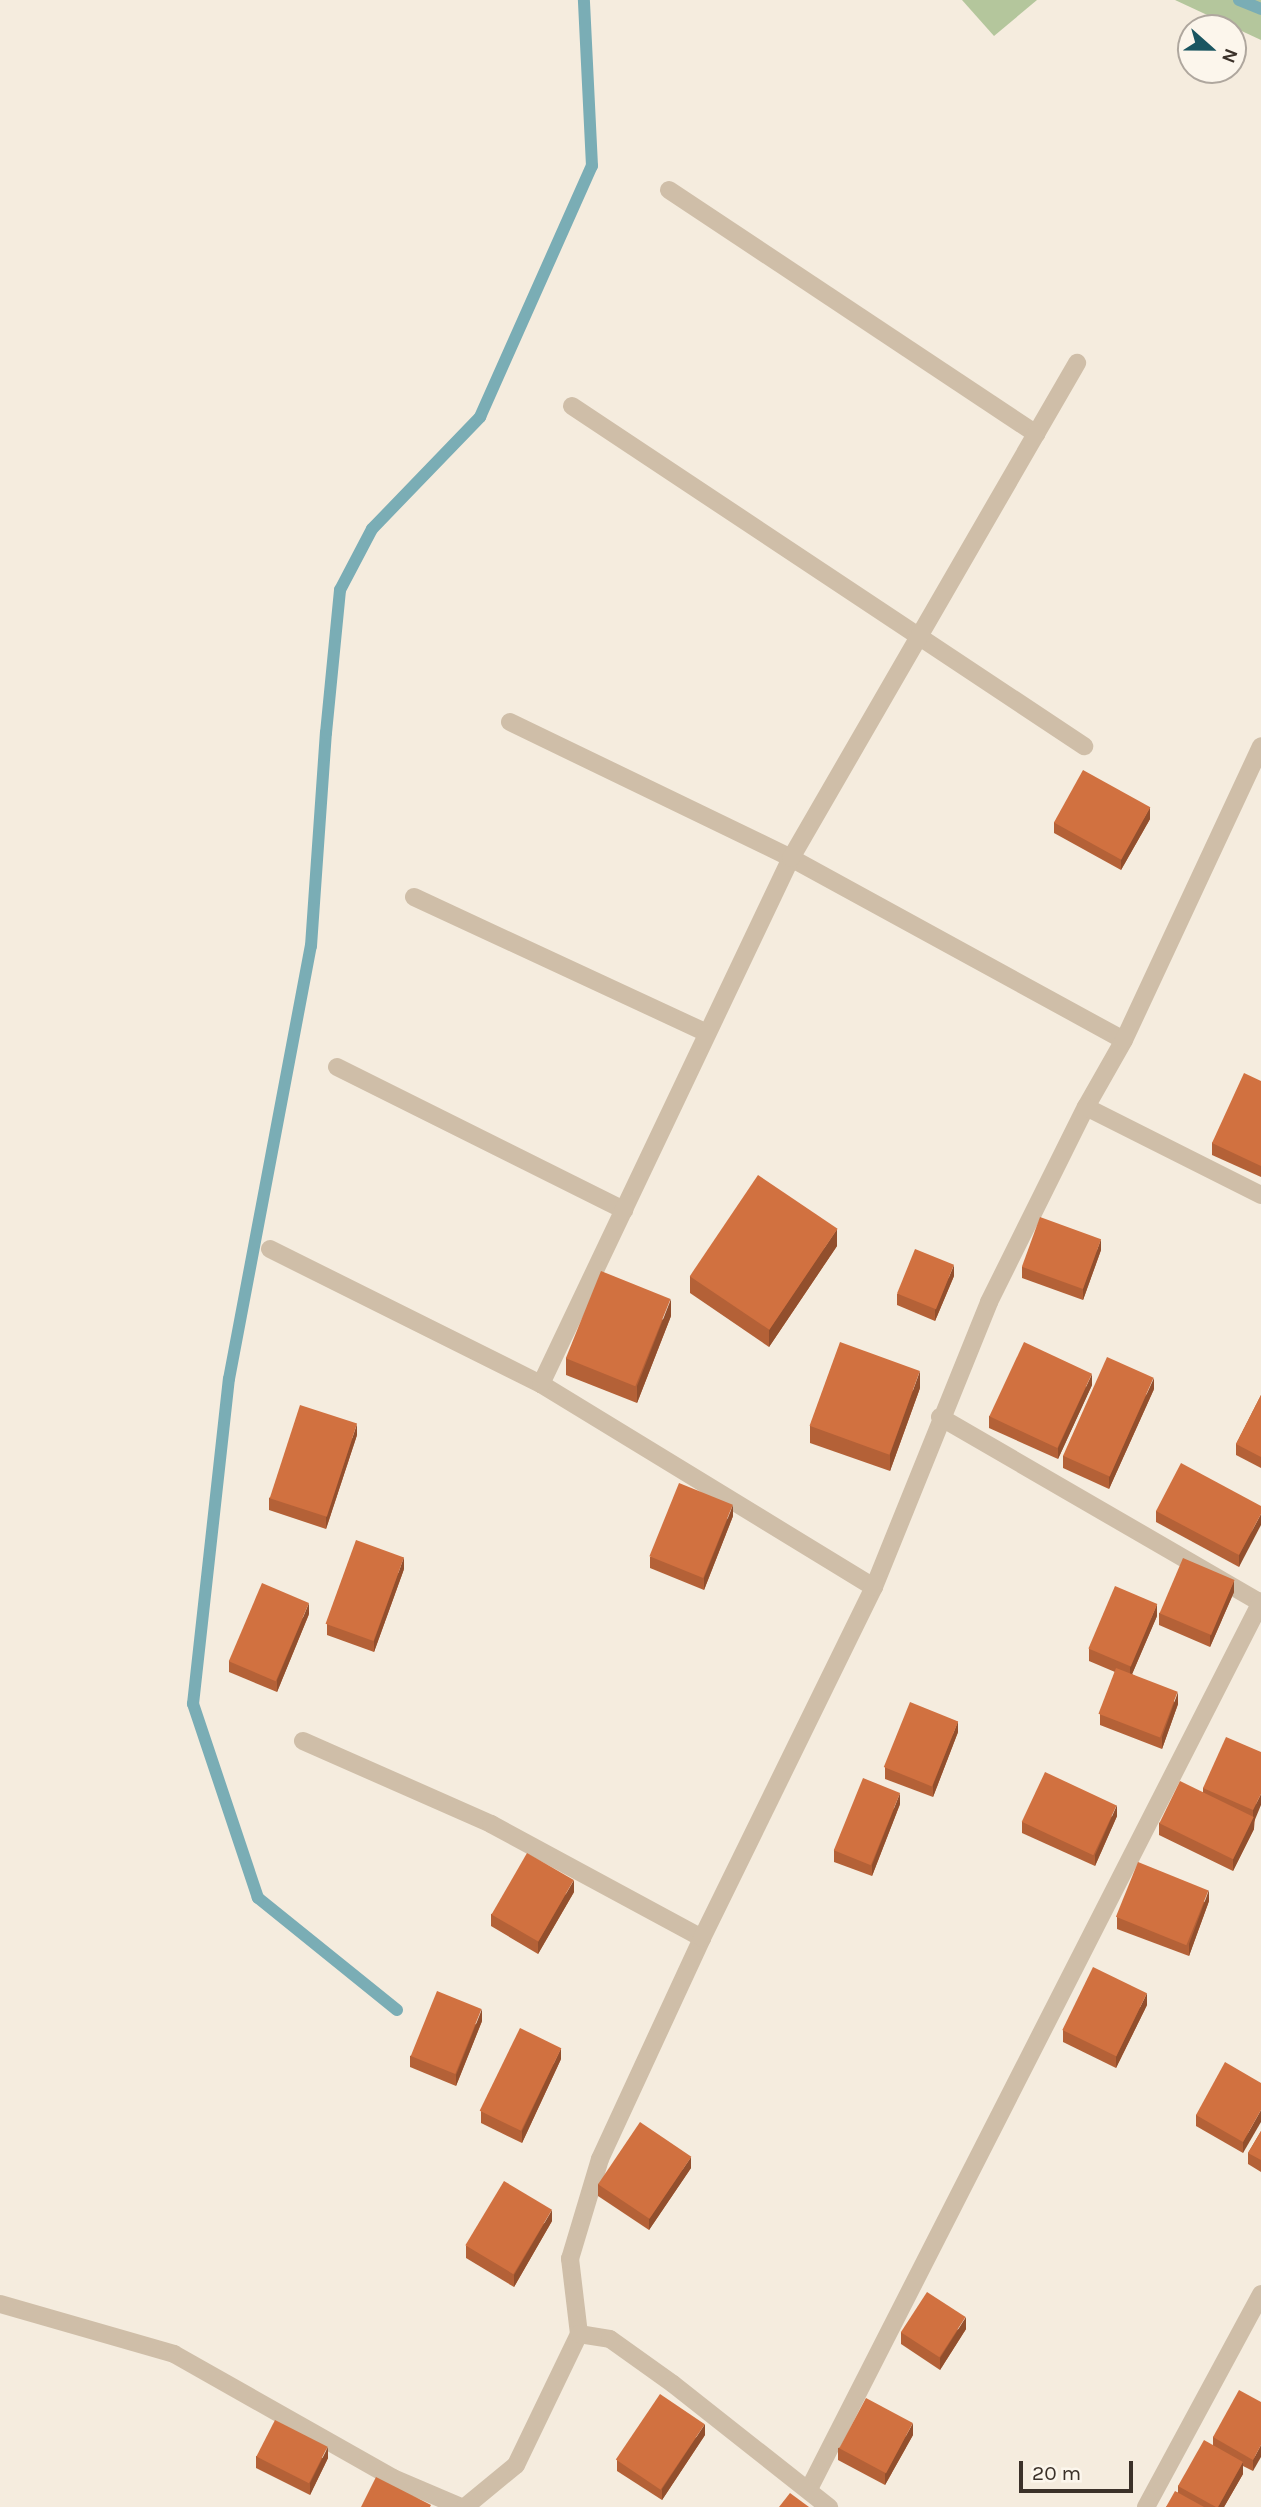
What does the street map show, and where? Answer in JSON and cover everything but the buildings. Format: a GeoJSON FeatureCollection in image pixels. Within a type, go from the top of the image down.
{"type":"FeatureCollection","features":[{"type":"Feature","properties":{"kind":"street"},"geometry":{"type":"LineString","coordinates":[[668,190],[1037,434]]}},
{"type":"Feature","properties":{"kind":"street"},"geometry":{"type":"LineString","coordinates":[[541,1384],[791,858],[1077,363]]}},
{"type":"Feature","properties":{"kind":"street"},"geometry":{"type":"LineString","coordinates":[[572,406],[1084,746]]}},
{"type":"Feature","properties":{"kind":"street"},"geometry":{"type":"LineString","coordinates":[[510,722],[791,858],[1124,1040]]}},
{"type":"Feature","properties":{"kind":"street"},"geometry":{"type":"LineString","coordinates":[[0,2304],[174,2354],[393,2478],[463,2507],[516,2465],[579,2334],[570,2259],[600,2159],[702,1938],[874,1587],[940,1417],[989,1301],[1086,1107],[1124,1040],[1261,746]]}},
{"type":"Feature","properties":{"kind":"street"},"geometry":{"type":"LineString","coordinates":[[414,897],[707,1033]]}},
{"type":"Feature","properties":{"kind":"street"},"geometry":{"type":"LineString","coordinates":[[337,1067],[624,1210]]}},
{"type":"Feature","properties":{"kind":"street"},"geometry":{"type":"LineString","coordinates":[[1086,1107],[1261,1195]]}},
{"type":"Feature","properties":{"kind":"street"},"geometry":{"type":"LineString","coordinates":[[270,1249],[541,1384],[874,1587]]}},
{"type":"Feature","properties":{"kind":"street"},"geometry":{"type":"LineString","coordinates":[[809,2489],[1261,1603],[940,1417]]}},
{"type":"Feature","properties":{"kind":"street"},"geometry":{"type":"LineString","coordinates":[[303,1741],[491,1824],[702,1938]]}},
{"type":"Feature","properties":{"kind":"street"},"geometry":{"type":"LineString","coordinates":[[1146,2507],[1261,2294]]}},
{"type":"Feature","properties":{"kind":"street"},"geometry":{"type":"LineString","coordinates":[[579,2334],[610,2339],[673,2384],[830,2507]]}},
{"type":"Feature","properties":{"kind":"green space"},"geometry":{"type":"Polygon","coordinates":[[[962,0],[1037,0],[994,36],[962,0]]]}},
{"type":"Feature","properties":{"kind":"green space"},"geometry":{"type":"Polygon","coordinates":[[[1175,0],[1261,0],[1261,40],[1247,33],[1247,14],[1205,14],[1175,0]]]}},
{"type":"Feature","properties":{"kind":"waterway"},"geometry":{"type":"LineString","coordinates":[[397,2010],[258,1898],[193,1704],[229,1379],[311,946],[326,733],[340,590],[372,529],[480,417],[592,166],[584,0]]}},
{"type":"Feature","properties":{"kind":"waterway"},"geometry":{"type":"LineString","coordinates":[[1239,0],[1261,9]]}}]}
